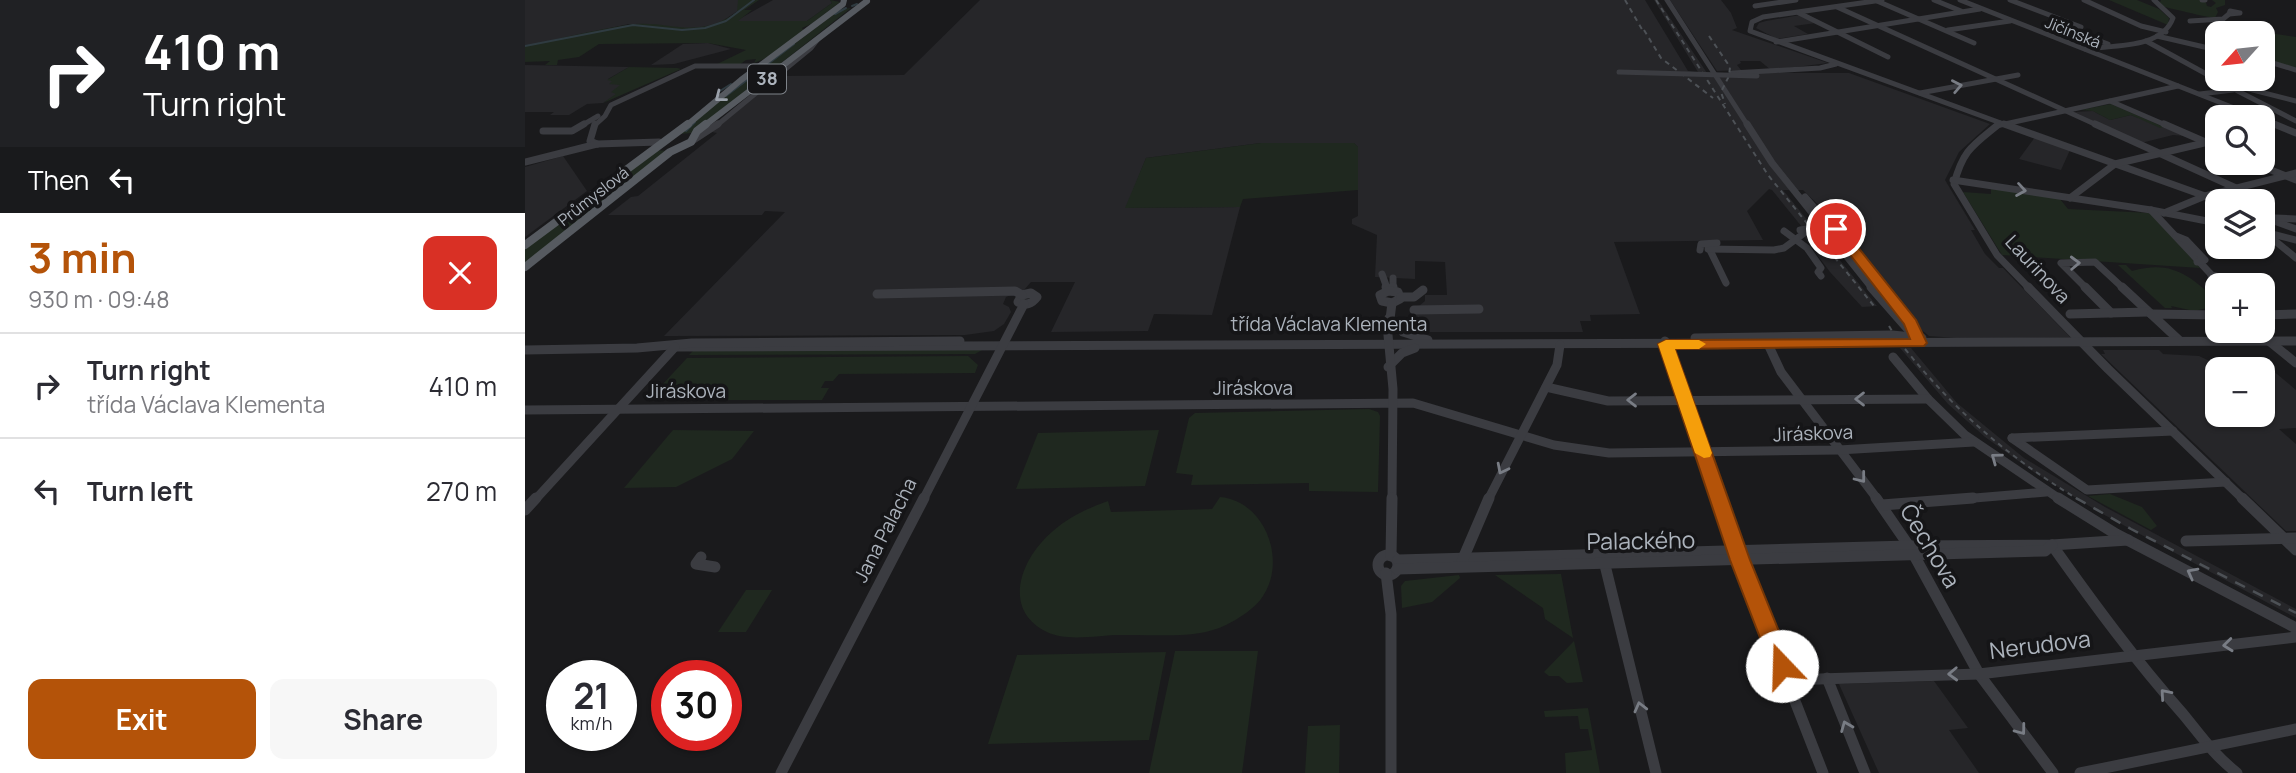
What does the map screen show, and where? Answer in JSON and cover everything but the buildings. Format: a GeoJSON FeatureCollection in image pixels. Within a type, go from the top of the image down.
{"type":"FeatureCollection","features":[{"type":"Feature","properties":{"kind":"main road"},"geometry":{"type":"LineString","coordinates":[[844,0],[869,0]]}},
{"type":"Feature","properties":{"kind":"main road","name":"Průmyslová"},"geometry":{"type":"LineString","coordinates":[[525,245],[653,151],[657,143],[679,133],[702,111],[844,3],[844,0]]}},
{"type":"Feature","properties":{"kind":"main road","name":"Průmyslová"},"geometry":{"type":"LineString","coordinates":[[525,267],[869,0]]}},
{"type":"Feature","properties":{"kind":"main road"},"geometry":{"type":"LineString","coordinates":[[833,11],[848,7],[855,10]]}},
{"type":"Feature","properties":{"kind":"main road","name":"Průmyslová"},"geometry":{"type":"LineString","coordinates":[[669,137],[684,135],[693,139]]}},
{"type":"Feature","properties":{"kind":"main road","name":"Průmyslová"},"geometry":{"type":"LineString","coordinates":[[657,143],[661,149],[679,147]]}},
{"type":"Feature","properties":{"kind":"street"},"geometry":{"type":"LineString","coordinates":[[1667,0],[1772,163],[1900,323],[1917,340]]}},
{"type":"Feature","properties":{"kind":"street"},"geometry":{"type":"LineString","coordinates":[[1750,0],[1764,18]]}},
{"type":"Feature","properties":{"kind":"street"},"geometry":{"type":"LineString","coordinates":[[1755,6],[1796,0]]}},
{"type":"Feature","properties":{"kind":"street"},"geometry":{"type":"LineString","coordinates":[[1892,0],[1764,18],[1754,26],[1754,31],[1836,64],[2204,196]]}},
{"type":"Feature","properties":{"kind":"street"},"geometry":{"type":"LineString","coordinates":[[1934,0],[1962,12]]}},
{"type":"Feature","properties":{"kind":"street","name":"Jičínská"},"geometry":{"type":"LineString","coordinates":[[1962,0],[2226,105]]}},
{"type":"Feature","properties":{"kind":"street"},"geometry":{"type":"LineString","coordinates":[[2010,0],[2081,27]]}},
{"type":"Feature","properties":{"kind":"street"},"geometry":{"type":"LineString","coordinates":[[2084,0],[2159,37],[2205,47]]}},
{"type":"Feature","properties":{"kind":"street"},"geometry":{"type":"LineString","coordinates":[[2083,49],[2159,37],[2169,29],[2173,18],[2154,0]]}},
{"type":"Feature","properties":{"kind":"street"},"geometry":{"type":"LineString","coordinates":[[1879,1],[1975,43]]}},
{"type":"Feature","properties":{"kind":"street"},"geometry":{"type":"LineString","coordinates":[[1837,7],[2237,188]]}},
{"type":"Feature","properties":{"kind":"street"},"geometry":{"type":"LineString","coordinates":[[1777,42],[1981,9]]}},
{"type":"Feature","properties":{"kind":"street"},"geometry":{"type":"LineString","coordinates":[[1799,13],[1888,57]]}},
{"type":"Feature","properties":{"kind":"street"},"geometry":{"type":"LineString","coordinates":[[2190,21],[2223,19],[2229,14]]}},
{"type":"Feature","properties":{"kind":"street"},"geometry":{"type":"LineString","coordinates":[[1946,31],[2012,20]]}},
{"type":"Feature","properties":{"kind":"street"},"geometry":{"type":"LineString","coordinates":[[2141,26],[2169,29]]}},
{"type":"Feature","properties":{"kind":"street"},"geometry":{"type":"LineString","coordinates":[[2096,33],[2122,43]]}},
{"type":"Feature","properties":{"kind":"street","name":"Jičínská"},"geometry":{"type":"LineString","coordinates":[[2096,47],[2071,36],[2084,35],[2109,44]]}},
{"type":"Feature","properties":{"kind":"street"},"geometry":{"type":"LineString","coordinates":[[2146,41],[2205,73]]}},
{"type":"Feature","properties":{"kind":"street"},"geometry":{"type":"LineString","coordinates":[[1730,73],[1820,68],[1836,64]]}},
{"type":"Feature","properties":{"kind":"street"},"geometry":{"type":"LineString","coordinates":[[2275,64],[2296,70]]}},
{"type":"Feature","properties":{"kind":"street"},"geometry":{"type":"LineString","coordinates":[[597,144],[590,141],[594,125],[609,111],[611,104],[623,98],[695,66],[761,66]]}},
{"type":"Feature","properties":{"kind":"street"},"geometry":{"type":"LineString","coordinates":[[1619,72],[1757,76]]}},
{"type":"Feature","properties":{"kind":"street"},"geometry":{"type":"LineString","coordinates":[[1918,93],[2018,75]]}},
{"type":"Feature","properties":{"kind":"street"},"geometry":{"type":"LineString","coordinates":[[2178,86],[2000,123],[1970,147],[1961,159],[1953,180],[2205,221]]}},
{"type":"Feature","properties":{"kind":"street"},"geometry":{"type":"LineString","coordinates":[[2201,95],[2236,91],[2296,121]]}},
{"type":"Feature","properties":{"kind":"street"},"geometry":{"type":"LineString","coordinates":[[2256,91],[2296,103]]}},
{"type":"Feature","properties":{"kind":"street"},"geometry":{"type":"LineString","coordinates":[[1726,93],[1743,110],[1827,230],[1911,323],[1917,340]]}},
{"type":"Feature","properties":{"kind":"street"},"geometry":{"type":"LineString","coordinates":[[2109,101],[2205,142]]}},
{"type":"Feature","properties":{"kind":"street"},"geometry":{"type":"LineString","coordinates":[[543,131],[572,131],[609,111]]}},
{"type":"Feature","properties":{"kind":"street"},"geometry":{"type":"LineString","coordinates":[[2275,127],[2296,121]]}},
{"type":"Feature","properties":{"kind":"street"},"geometry":{"type":"LineString","coordinates":[[2275,124],[2296,133]]}},
{"type":"Feature","properties":{"kind":"street"},"geometry":{"type":"LineString","coordinates":[[583,125],[594,125]]}},
{"type":"Feature","properties":{"kind":"street"},"geometry":{"type":"LineString","coordinates":[[525,162],[597,144],[657,143]]}},
{"type":"Feature","properties":{"kind":"street"},"geometry":{"type":"LineString","coordinates":[[2070,198],[2115,164],[2205,143]]}},
{"type":"Feature","properties":{"kind":"street"},"geometry":{"type":"LineString","coordinates":[[2275,172],[2296,180]]}},
{"type":"Feature","properties":{"kind":"street"},"geometry":{"type":"LineString","coordinates":[[2164,213],[2204,196],[2296,173]]}},
{"type":"Feature","properties":{"kind":"street","name":"Laurinova"},"geometry":{"type":"LineString","coordinates":[[1953,180],[1997,255],[2062,314],[2082,342],[2226,482],[2290,539],[2296,550]]}},
{"type":"Feature","properties":{"kind":"street"},"geometry":{"type":"LineString","coordinates":[[2151,210],[2174,236],[2186,240],[2205,260],[2197,262],[2208,273]]}},
{"type":"Feature","properties":{"kind":"street"},"geometry":{"type":"LineString","coordinates":[[2275,220],[2296,219]]}},
{"type":"Feature","properties":{"kind":"street"},"geometry":{"type":"LineString","coordinates":[[2275,223],[2296,229]]}},
{"type":"Feature","properties":{"kind":"street"},"geometry":{"type":"LineString","coordinates":[[1726,283],[1708,249],[1776,250],[1785,240],[1801,232],[1827,230]]}},
{"type":"Feature","properties":{"kind":"street"},"geometry":{"type":"LineString","coordinates":[[2275,235],[2296,240]]}},
{"type":"Feature","properties":{"kind":"street"},"geometry":{"type":"LineString","coordinates":[[1785,240],[1810,253],[1821,268],[1818,272],[1821,276]]}},
{"type":"Feature","properties":{"kind":"street"},"geometry":{"type":"LineString","coordinates":[[2275,241],[2296,258]]}},
{"type":"Feature","properties":{"kind":"street"},"geometry":{"type":"LineString","coordinates":[[2111,313],[2061,263],[2095,262],[2181,341]]}},
{"type":"Feature","properties":{"kind":"street"},"geometry":{"type":"LineString","coordinates":[[1382,274],[1392,286],[1397,300],[1389,318],[1388,367],[1392,404],[1391,773]]}},
{"type":"Feature","properties":{"kind":"street"},"geometry":{"type":"LineString","coordinates":[[1392,286],[1380,295],[1380,299],[1414,297],[1423,290]]}},
{"type":"Feature","properties":{"kind":"street","name":"Jana Palacha"},"geometry":{"type":"LineString","coordinates":[[781,773],[1028,295],[1015,292],[877,294]]}},
{"type":"Feature","properties":{"kind":"street"},"geometry":{"type":"LineString","coordinates":[[1414,297],[1414,312],[1479,309]]}},
{"type":"Feature","properties":{"kind":"street"},"geometry":{"type":"LineString","coordinates":[[2062,314],[2205,315]]}},
{"type":"Feature","properties":{"kind":"street"},"geometry":{"type":"LineString","coordinates":[[2275,315],[2296,314]]}},
{"type":"Feature","properties":{"kind":"street"},"geometry":{"type":"LineString","coordinates":[[1389,318],[1403,332],[1427,342]]}},
{"type":"Feature","properties":{"kind":"street"},"geometry":{"type":"LineString","coordinates":[[1892,335],[1901,331],[1900,323]]}},
{"type":"Feature","properties":{"kind":"street","name":"třída Václava Klementa"},"geometry":{"type":"LineString","coordinates":[[1427,342],[1560,345],[1892,335],[1917,340]]}},
{"type":"Feature","properties":{"kind":"street","name":"třída Václava Klementa"},"geometry":{"type":"LineString","coordinates":[[525,349],[1003,344],[2205,341]]}},
{"type":"Feature","properties":{"kind":"street","name":"třída Václava Klementa"},"geometry":{"type":"LineString","coordinates":[[2275,341],[2296,341]]}},
{"type":"Feature","properties":{"kind":"street"},"geometry":{"type":"LineString","coordinates":[[1388,367],[1402,353],[1427,342]]}},
{"type":"Feature","properties":{"kind":"street"},"geometry":{"type":"LineString","coordinates":[[1665,342],[1739,556],[1823,773]]}},
{"type":"Feature","properties":{"kind":"street"},"geometry":{"type":"LineString","coordinates":[[2271,343],[2296,363]]}},
{"type":"Feature","properties":{"kind":"street","name":"Čechova"},"geometry":{"type":"LineString","coordinates":[[1768,344],[1777,365],[1882,505],[1911,551],[1979,674],[2053,773]]}},
{"type":"Feature","properties":{"kind":"street"},"geometry":{"type":"LineString","coordinates":[[1462,563],[1494,485],[1560,357],[1560,345]]}},
{"type":"Feature","properties":{"kind":"street"},"geometry":{"type":"LineString","coordinates":[[525,510],[675,346]]}},
{"type":"Feature","properties":{"kind":"street"},"geometry":{"type":"LineString","coordinates":[[1895,360],[1928,399],[1974,442],[2046,492],[2128,540],[2296,628]]}},
{"type":"Feature","properties":{"kind":"street"},"geometry":{"type":"LineString","coordinates":[[1546,387],[1608,401],[1928,399]]}},
{"type":"Feature","properties":{"kind":"street","name":"Jiráskova"},"geometry":{"type":"LineString","coordinates":[[525,410],[1413,403],[1554,444],[1609,453],[1839,450],[1974,442]]}},
{"type":"Feature","properties":{"kind":"street"},"geometry":{"type":"LineString","coordinates":[[2173,431],[2012,438],[2087,491],[2226,482]]}},
{"type":"Feature","properties":{"kind":"street"},"geometry":{"type":"LineString","coordinates":[[1882,505],[2046,492]]}},
{"type":"Feature","properties":{"kind":"street"},"geometry":{"type":"LineString","coordinates":[[2186,541],[2290,539]]}},
{"type":"Feature","properties":{"kind":"street","name":"Palackého"},"geometry":{"type":"LineString","coordinates":[[1393,565],[1911,551],[2045,551],[2052,545],[2128,540]]}},
{"type":"Feature","properties":{"kind":"street"},"geometry":{"type":"LineString","coordinates":[[2052,545],[2131,655],[2215,756],[2237,773]]}},
{"type":"Feature","properties":{"kind":"street"},"geometry":{"type":"LineString","coordinates":[[701,557],[696,564],[715,567]]}},
{"type":"Feature","properties":{"kind":"street"},"geometry":{"type":"LineString","coordinates":[[1603,559],[1656,773]]}},
{"type":"Feature","properties":{"kind":"street","name":"Nerudova"},"geometry":{"type":"LineString","coordinates":[[1787,680],[1979,674],[2296,637]]}},
{"type":"Feature","properties":{"kind":"street"},"geometry":{"type":"LineString","coordinates":[[1827,678],[1865,773]]}},
{"type":"Feature","properties":{"kind":"street"},"geometry":{"type":"LineString","coordinates":[[2080,773],[2296,729]]}},
{"type":"Feature","properties":{"kind":"shaded area"},"geometry":{"type":"Polygon","coordinates":[[[525,0],[738,0],[739,10],[718,24],[698,28],[676,29],[629,24],[525,46],[525,0]]]}},
{"type":"Feature","properties":{"kind":"shaded area"},"geometry":{"type":"Polygon","coordinates":[[[738,0],[759,0],[744,10],[752,10],[738,21],[807,21],[832,3],[830,0],[840,2],[802,28],[804,31],[771,56],[754,63],[756,59],[746,60],[739,65],[715,65],[746,50],[708,43],[599,44],[579,57],[558,60],[557,65],[545,65],[550,61],[525,62],[525,46],[601,29],[642,24],[708,26],[737,12],[738,0]]]}},
{"type":"Feature","properties":{"kind":"shaded area"},"geometry":{"type":"Polygon","coordinates":[[[773,0],[830,0],[832,3],[807,21],[736,21],[773,0]]]}},
{"type":"Feature","properties":{"kind":"shaded area"},"geometry":{"type":"Polygon","coordinates":[[[980,0],[1645,0],[1688,71],[1698,72],[1654,0],[1658,0],[1707,73],[1849,73],[1990,124],[1959,152],[1945,180],[1975,230],[1971,230],[1985,254],[1999,268],[2003,268],[2070,337],[1969,339],[1929,336],[1913,323],[1841,227],[1803,190],[1783,190],[1877,306],[1862,307],[1830,272],[1806,240],[1802,227],[1769,189],[1747,211],[1763,240],[1614,242],[1640,314],[1590,315],[1591,321],[1580,321],[1583,332],[1418,332],[1413,330],[1413,311],[1425,301],[1425,295],[1447,295],[1445,262],[1415,261],[1415,279],[1375,277],[1377,235],[1352,224],[1352,219],[1358,216],[1358,147],[1354,143],[1261,143],[1146,158],[1126,208],[1240,207],[1212,315],[1154,314],[1148,331],[1051,332],[1075,282],[1031,282],[1024,290],[1006,297],[1003,304],[1009,307],[1011,312],[1004,324],[994,331],[965,335],[664,336],[785,212],[765,211],[762,215],[608,215],[631,197],[638,196],[717,133],[712,132],[779,76],[904,75],[980,0]]]}},
{"type":"Feature","properties":{"kind":"shaded area"},"geometry":{"type":"Polygon","coordinates":[[[1670,0],[1721,0],[1731,13],[1737,28],[1732,30],[1828,63],[1771,70],[1760,61],[1740,61],[1737,65],[1741,70],[1717,71],[1670,0]]]}},
{"type":"Feature","properties":{"kind":"shaded area"},"geometry":{"type":"Polygon","coordinates":[[[2109,0],[2137,0],[2159,9],[2169,18],[2168,25],[2109,0]]]}},
{"type":"Feature","properties":{"kind":"shaded area"},"geometry":{"type":"Polygon","coordinates":[[[2161,0],[2205,0],[2207,6],[2211,7],[2216,3],[2212,0],[2225,0],[2225,5],[2216,8],[2218,12],[2215,18],[2159,5],[2161,0]]]}},
{"type":"Feature","properties":{"kind":"shaded area"},"geometry":{"type":"Polygon","coordinates":[[[851,8],[692,133],[680,134],[709,108],[841,9],[851,8]]]}},
{"type":"Feature","properties":{"kind":"shaded area"},"geometry":{"type":"Polygon","coordinates":[[[1800,15],[1816,23],[1794,26],[1808,34],[1777,39],[1756,28],[1759,23],[1800,15]]]}},
{"type":"Feature","properties":{"kind":"shaded area"},"geometry":{"type":"Polygon","coordinates":[[[2275,34],[2296,37],[2296,70],[2275,64],[2275,34]]]}},
{"type":"Feature","properties":{"kind":"shaded area"},"geometry":{"type":"Polygon","coordinates":[[[708,43],[731,49],[674,64],[651,65],[683,44],[708,43]]]}},
{"type":"Feature","properties":{"kind":"shaded area"},"geometry":{"type":"Polygon","coordinates":[[[525,65],[629,67],[608,79],[623,84],[617,94],[603,103],[587,104],[569,115],[550,115],[554,112],[525,112],[525,65]]]}},
{"type":"Feature","properties":{"kind":"shaded area"},"geometry":{"type":"Polygon","coordinates":[[[629,67],[681,69],[603,103],[616,94],[611,92],[620,85],[609,84],[612,81],[607,80],[629,67]]]}},
{"type":"Feature","properties":{"kind":"shaded area"},"geometry":{"type":"Polygon","coordinates":[[[2111,104],[2164,127],[2160,128],[2131,115],[2110,120],[2093,111],[2081,110],[2111,104]]]}},
{"type":"Feature","properties":{"kind":"shaded area"},"geometry":{"type":"Polygon","coordinates":[[[2093,111],[2110,120],[2131,115],[2186,136],[2173,135],[2141,143],[2074,112],[2093,111]]]}},
{"type":"Feature","properties":{"kind":"shaded area"},"geometry":{"type":"Polygon","coordinates":[[[2035,137],[2070,150],[2061,170],[2019,159],[2035,137]]]}},
{"type":"Feature","properties":{"kind":"shaded area"},"geometry":{"type":"Polygon","coordinates":[[[1261,143],[1354,143],[1358,147],[1358,190],[1243,199],[1240,207],[1125,208],[1146,158],[1261,143]]]}},
{"type":"Feature","properties":{"kind":"shaded area"},"geometry":{"type":"Polygon","coordinates":[[[656,150],[668,151],[525,265],[525,248],[656,150]]]}},
{"type":"Feature","properties":{"kind":"shaded area"},"geometry":{"type":"Polygon","coordinates":[[[563,156],[587,191],[525,237],[525,167],[563,156]]]}},
{"type":"Feature","properties":{"kind":"shaded area"},"geometry":{"type":"Polygon","coordinates":[[[1991,188],[2060,199],[2068,209],[2151,213],[2200,268],[2002,255],[1963,192],[1991,194],[1991,188]]]}},
{"type":"Feature","properties":{"kind":"shaded area"},"geometry":{"type":"Polygon","coordinates":[[[2118,265],[2126,265],[2132,271],[2158,267],[2169,269],[2188,277],[2205,290],[2205,309],[2194,311],[2171,306],[2172,308],[2165,308],[2118,265]]]}},
{"type":"Feature","properties":{"kind":"shaded area"},"geometry":{"type":"Polygon","coordinates":[[[1900,348],[1911,348],[1957,403],[2024,458],[2105,507],[2296,609],[2296,618],[2099,512],[2035,473],[1985,437],[1948,404],[1900,348]]]}},
{"type":"Feature","properties":{"kind":"shaded area"},"geometry":{"type":"Polygon","coordinates":[[[984,349],[975,354],[689,355],[693,351],[984,349]]]}},
{"type":"Feature","properties":{"kind":"shaded area"},"geometry":{"type":"Polygon","coordinates":[[[2103,350],[2159,350],[2163,354],[2199,356],[2205,359],[2205,427],[2275,427],[2275,372],[2296,390],[2296,428],[2279,429],[2296,444],[2296,531],[2286,531],[2101,354],[2105,354],[2103,350]]]}},
{"type":"Feature","properties":{"kind":"shaded area"},"geometry":{"type":"Polygon","coordinates":[[[968,356],[978,365],[975,373],[839,374],[833,381],[825,381],[821,388],[829,388],[822,400],[648,400],[687,358],[968,356]]]}},
{"type":"Feature","properties":{"kind":"shaded area"},"geometry":{"type":"Polygon","coordinates":[[[1369,409],[1378,412],[1380,416],[1378,492],[1309,491],[1309,483],[1191,485],[1193,475],[1176,473],[1189,418],[1195,413],[1369,409]]]}},
{"type":"Feature","properties":{"kind":"shaded area"},"geometry":{"type":"Polygon","coordinates":[[[673,430],[754,431],[732,459],[676,487],[624,488],[673,430]]]}},
{"type":"Feature","properties":{"kind":"shaded area"},"geometry":{"type":"Polygon","coordinates":[[[1159,430],[1145,486],[1016,489],[1038,433],[1159,430]]]}},
{"type":"Feature","properties":{"kind":"shaded area"},"geometry":{"type":"Polygon","coordinates":[[[2110,494],[2142,507],[2157,526],[2151,530],[2088,496],[2110,494]]]}},
{"type":"Feature","properties":{"kind":"shaded area"},"geometry":{"type":"Polygon","coordinates":[[[1220,497],[1236,501],[1249,509],[1260,521],[1272,550],[1270,582],[1263,596],[1236,620],[1201,633],[1064,637],[1047,632],[1032,622],[1024,610],[1020,597],[1025,568],[1042,542],[1072,517],[1108,501],[1111,512],[1212,509],[1220,497]]]}},
{"type":"Feature","properties":{"kind":"shaded area"},"geometry":{"type":"Polygon","coordinates":[[[1561,574],[1573,638],[1545,619],[1543,608],[1495,575],[1561,574]]]}},
{"type":"Feature","properties":{"kind":"shaded area"},"geometry":{"type":"Polygon","coordinates":[[[1459,575],[1460,578],[1432,602],[1402,608],[1401,586],[1405,581],[1459,575]]]}},
{"type":"Feature","properties":{"kind":"shaded area"},"geometry":{"type":"Polygon","coordinates":[[[746,590],[772,590],[746,632],[718,632],[746,590]]]}},
{"type":"Feature","properties":{"kind":"shaded area"},"geometry":{"type":"Polygon","coordinates":[[[1574,641],[1583,682],[1567,683],[1559,676],[1549,676],[1544,672],[1574,641]]]}},
{"type":"Feature","properties":{"kind":"shaded area"},"geometry":{"type":"Polygon","coordinates":[[[1175,651],[1258,651],[1242,773],[1149,773],[1175,651]]]}},
{"type":"Feature","properties":{"kind":"shaded area"},"geometry":{"type":"Polygon","coordinates":[[[1166,652],[1149,740],[988,744],[1017,655],[1166,652]]]}},
{"type":"Feature","properties":{"kind":"shaded area"},"geometry":{"type":"Polygon","coordinates":[[[1934,681],[1968,728],[1949,730],[1979,773],[1879,773],[1839,684],[1934,681]]]}},
{"type":"Feature","properties":{"kind":"shaded area"},"geometry":{"type":"Polygon","coordinates":[[[1588,708],[1600,773],[1566,773],[1565,753],[1592,750],[1588,729],[1580,729],[1578,716],[1545,717],[1544,711],[1588,708]]]}},
{"type":"Feature","properties":{"kind":"shaded area"},"geometry":{"type":"Polygon","coordinates":[[[1340,725],[1339,773],[1305,773],[1308,726],[1340,725]]]}},
{"type":"Feature","properties":{"kind":"waterway"},"geometry":{"type":"LineString","coordinates":[[525,46],[633,25],[682,30],[705,28],[726,21],[754,0]]}},
{"type":"Feature","properties":{"kind":"waterway"},"geometry":{"type":"LineString","coordinates":[[852,6],[857,4]]}},
{"type":"Feature","properties":{"kind":"waterway"},"geometry":{"type":"LineString","coordinates":[[835,14],[846,8]]}},
{"type":"Feature","properties":{"kind":"waterway"},"geometry":{"type":"LineString","coordinates":[[726,96],[794,44]]}},
{"type":"Feature","properties":{"kind":"waterway"},"geometry":{"type":"LineString","coordinates":[[720,91],[731,84]]}},
{"type":"Feature","properties":{"kind":"waterway"},"geometry":{"type":"LineString","coordinates":[[686,131],[695,122]]}},
{"type":"Feature","properties":{"kind":"railway"},"geometry":{"type":"LineString","coordinates":[[1625,0],[1643,31]]}},
{"type":"Feature","properties":{"kind":"railway"},"geometry":{"type":"LineString","coordinates":[[1656,0],[1768,175],[1874,306]]}},
{"type":"Feature","properties":{"kind":"railway"},"geometry":{"type":"LineString","coordinates":[[1644,30],[1661,58],[1713,98]]}},
{"type":"Feature","properties":{"kind":"railway"},"geometry":{"type":"LineString","coordinates":[[1709,36],[1730,67],[1729,76],[1721,92],[1725,104]]}},
{"type":"Feature","properties":{"kind":"railway"},"geometry":{"type":"LineString","coordinates":[[1889,326],[1892,331]]}},
{"type":"Feature","properties":{"kind":"railway"},"geometry":{"type":"LineString","coordinates":[[1905,349],[1964,414],[2006,450],[2079,500]]}},
{"type":"Feature","properties":{"kind":"railway"},"geometry":{"type":"LineString","coordinates":[[2076,498],[2296,613]]}},
{"type":"Feature","properties":{"kind":"slow traffic"},"geometry":{"type":"LineString","coordinates":[[1699,344],[1666,344],[1704,453]]}},
{"type":"Feature","properties":{"kind":"route"},"geometry":{"type":"LineString","coordinates":[[1782,666],[1740,560],[1666,344],[1919,343],[1911,323],[1836,229]]}}]}
